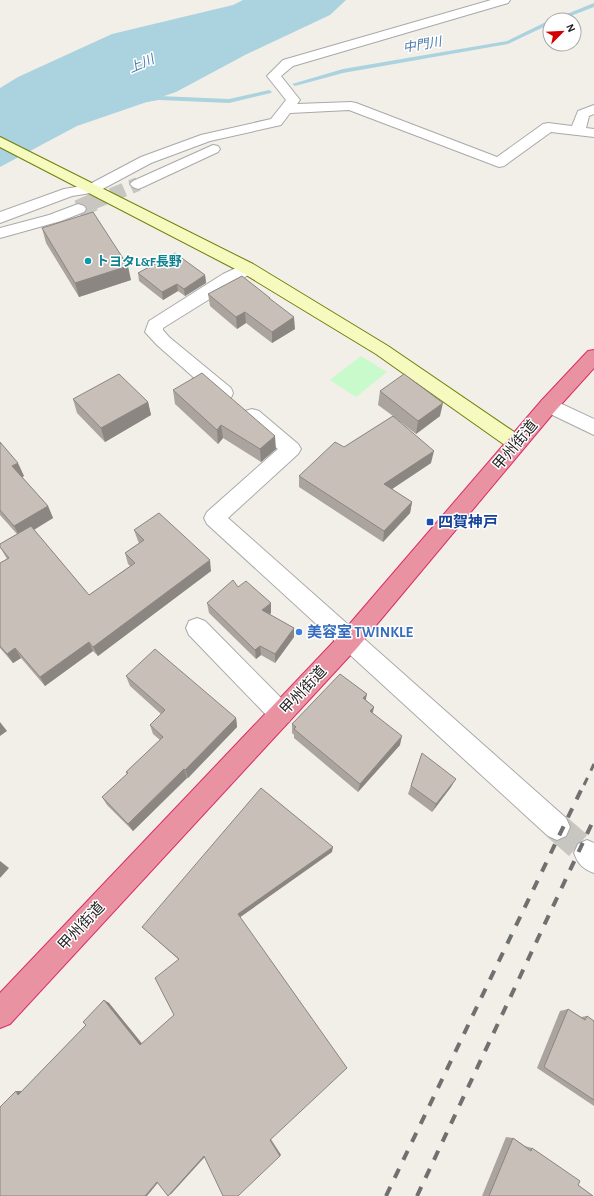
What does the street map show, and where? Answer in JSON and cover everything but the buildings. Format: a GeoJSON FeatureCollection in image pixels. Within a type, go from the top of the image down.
{"type":"FeatureCollection","features":[{"type":"Feature","properties":{"kind":"highway","name":"甲州街道"},"geometry":{"type":"LineString","coordinates":[[0,1014],[349,641],[516,443],[594,356]]}},
{"type":"Feature","properties":{"kind":"street"},"geometry":{"type":"LineString","coordinates":[[138,184],[233,140],[276,122],[293,100],[274,76],[288,63],[504,0]]}},
{"type":"Feature","properties":{"kind":"street"},"geometry":{"type":"LineString","coordinates":[[286,109],[351,106],[499,163],[548,127],[594,133]]}},
{"type":"Feature","properties":{"kind":"street"},"geometry":{"type":"LineString","coordinates":[[578,131],[583,114],[594,109]]}},
{"type":"Feature","properties":{"kind":"street"},"geometry":{"type":"LineString","coordinates":[[0,218],[87,186],[146,160],[206,138],[276,122]]}},
{"type":"Feature","properties":{"kind":"street"},"geometry":{"type":"LineString","coordinates":[[0,141],[247,268],[382,350],[516,443]]}},
{"type":"Feature","properties":{"kind":"street"},"geometry":{"type":"LineString","coordinates":[[0,233],[55,218],[78,209]]}},
{"type":"Feature","properties":{"kind":"street"},"geometry":{"type":"LineString","coordinates":[[247,268],[155,325],[154,332],[291,449],[214,518],[349,641],[557,826]]}},
{"type":"Feature","properties":{"kind":"street"},"geometry":{"type":"LineString","coordinates":[[549,405],[594,428]]}},
{"type":"Feature","properties":{"kind":"street"},"geometry":{"type":"LineString","coordinates":[[197,628],[281,714]]}},
{"type":"Feature","properties":{"kind":"green space"},"geometry":{"type":"Polygon","coordinates":[[[361,356],[387,372],[356,397],[330,380],[361,356]]]}},
{"type":"Feature","properties":{"kind":"water","name":"上川"},"geometry":{"type":"Polygon","coordinates":[[[243,0],[346,0],[330,15],[245,55],[176,92],[77,126],[0,167],[0,88],[18,77],[112,34],[233,5],[243,0]]]}},
{"type":"Feature","properties":{"kind":"waterway","name":"中門川"},"geometry":{"type":"LineString","coordinates":[[576,12],[594,5]]}},
{"type":"Feature","properties":{"kind":"waterway","name":"中門川"},"geometry":{"type":"LineString","coordinates":[[295,84],[343,71],[508,42],[542,26]]}},
{"type":"Feature","properties":{"kind":"waterway","name":"中門川"},"geometry":{"type":"LineString","coordinates":[[147,100],[159,98],[229,101],[269,92]]}},
{"type":"Feature","properties":{"kind":"tunnel"},"geometry":{"type":"LineString","coordinates":[[92,203],[138,184]]}},
{"type":"Feature","properties":{"kind":"tunnel"},"geometry":{"type":"LineString","coordinates":[[78,209],[94,202]]}},
{"type":"Feature","properties":{"kind":"tunnel"},"geometry":{"type":"LineString","coordinates":[[557,827],[587,853]]}},
{"type":"Feature","properties":{"kind":"railway"},"geometry":{"type":"LineString","coordinates":[[584,785],[594,764]]}},
{"type":"Feature","properties":{"kind":"railway"},"geometry":{"type":"LineString","coordinates":[[386,1196],[584,784]]}},
{"type":"Feature","properties":{"kind":"railway"},"geometry":{"type":"LineString","coordinates":[[417,1196],[594,819]]}},
{"type":"Feature","properties":{"kind":"place","name":"トヨタL&F長野"},"geometry":{"type":"Point","coordinates":[88,261]}},
{"type":"Feature","properties":{"kind":"place","name":"四賀神戸"},"geometry":{"type":"Point","coordinates":[430,522]}},
{"type":"Feature","properties":{"kind":"place","name":"美容室 TWINKLE"},"geometry":{"type":"Point","coordinates":[299,632]}}]}
